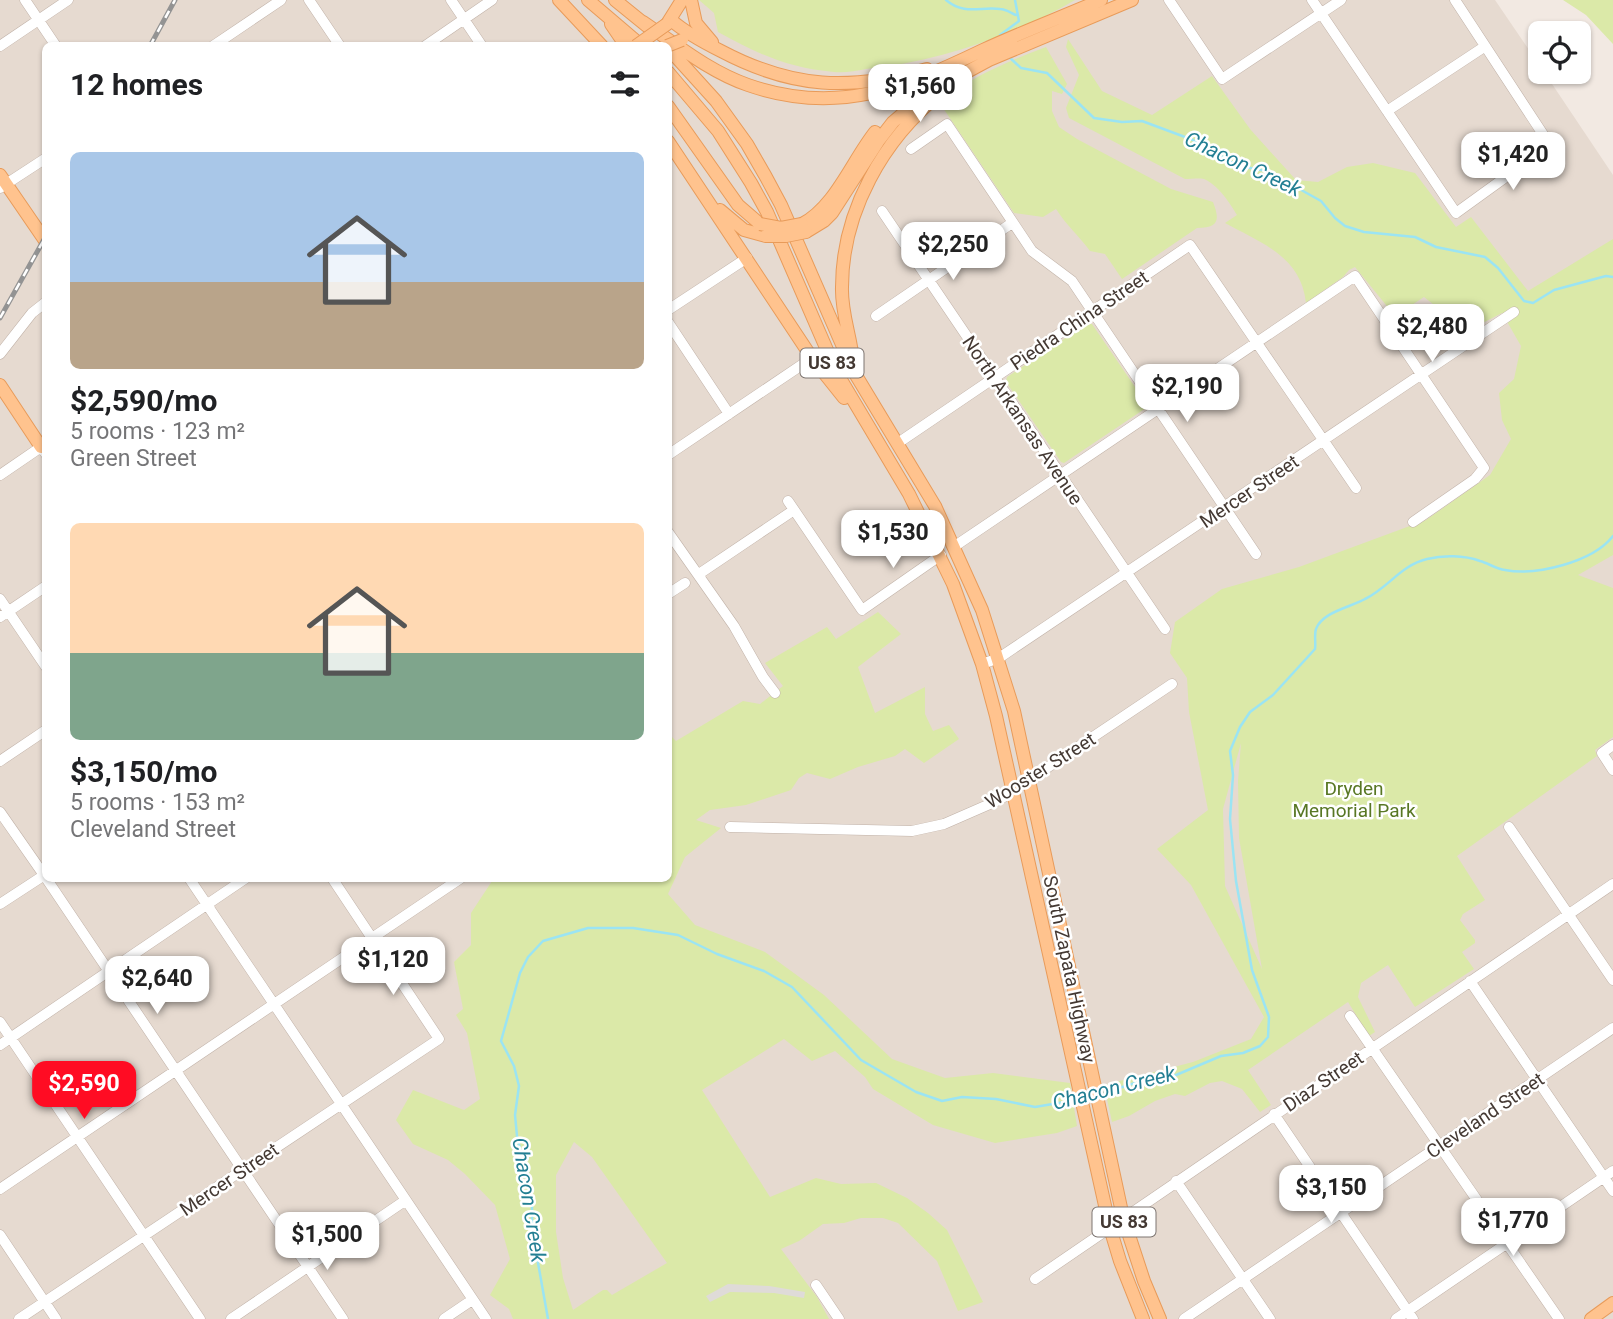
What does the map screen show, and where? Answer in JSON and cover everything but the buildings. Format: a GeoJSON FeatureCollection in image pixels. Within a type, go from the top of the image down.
{"type":"FeatureCollection","features":[{"type":"Feature","properties":{"kind":"main road"},"geometry":{"type":"LineString","coordinates":[[559,0],[598,42]]}},
{"type":"Feature","properties":{"kind":"main road"},"geometry":{"type":"LineString","coordinates":[[588,0],[637,42]]}},
{"type":"Feature","properties":{"kind":"main road","name":"US 83"},"geometry":{"type":"LineString","coordinates":[[615,0],[663,42]]}},
{"type":"Feature","properties":{"kind":"main road"},"geometry":{"type":"LineString","coordinates":[[642,42],[669,22],[682,0]]}},
{"type":"Feature","properties":{"kind":"main road"},"geometry":{"type":"LineString","coordinates":[[691,0],[696,23],[719,50]]}},
{"type":"Feature","properties":{"kind":"main road"},"geometry":{"type":"LineString","coordinates":[[1065,22],[1101,0]]}},
{"type":"Feature","properties":{"kind":"main road"},"geometry":{"type":"LineString","coordinates":[[643,22],[702,62],[757,88],[801,97],[853,97],[880,92],[926,77],[1065,22],[1132,0]]}},
{"type":"Feature","properties":{"kind":"main road"},"geometry":{"type":"LineString","coordinates":[[603,12],[623,42]]}},
{"type":"Feature","properties":{"kind":"main road"},"geometry":{"type":"LineString","coordinates":[[669,22],[754,67],[796,79],[845,84],[890,80],[986,55]]}},
{"type":"Feature","properties":{"kind":"main road"},"geometry":{"type":"LineString","coordinates":[[672,44],[682,40],[719,50]]}},
{"type":"Feature","properties":{"kind":"main road","name":"US 83"},"geometry":{"type":"LineString","coordinates":[[672,52],[716,101],[747,144],[766,177],[781,205],[854,372],[898,443],[955,546],[999,658]]}},
{"type":"Feature","properties":{"kind":"main road"},"geometry":{"type":"LineString","coordinates":[[674,160],[707,198],[737,225],[753,234],[763,230],[804,228],[823,209],[859,152],[894,112],[910,98],[986,55]]}},
{"type":"Feature","properties":{"kind":"main road"},"geometry":{"type":"LineString","coordinates":[[854,372],[852,348],[843,311],[842,286],[848,239],[867,183],[882,157],[910,121],[986,55]]}},
{"type":"Feature","properties":{"kind":"main road","name":"US 83"},"geometry":{"type":"LineString","coordinates":[[672,77],[718,131],[767,212],[837,373],[903,483],[941,555],[982,664]]}},
{"type":"Feature","properties":{"kind":"main road"},"geometry":{"type":"LineString","coordinates":[[672,112],[738,205],[763,230]]}},
{"type":"Feature","properties":{"kind":"main road"},"geometry":{"type":"LineString","coordinates":[[2,182],[42,237]]}},
{"type":"Feature","properties":{"kind":"main road"},"geometry":{"type":"LineString","coordinates":[[707,198],[812,358],[873,434]]}},
{"type":"Feature","properties":{"kind":"main road"},"geometry":{"type":"LineString","coordinates":[[0,386],[42,446]]}},
{"type":"Feature","properties":{"kind":"main road","name":"South Zapata Highway"},"geometry":{"type":"LineString","coordinates":[[999,658],[1030,780],[1123,1217],[1133,1251],[1160,1319]]}},
{"type":"Feature","properties":{"kind":"main road","name":"South Zapata Highway"},"geometry":{"type":"LineString","coordinates":[[982,664],[996,716],[1110,1228],[1143,1319]]}},
{"type":"Feature","properties":{"kind":"main road"},"geometry":{"type":"LineString","coordinates":[[1591,1319],[1613,1303]]}},
{"type":"Feature","properties":{"kind":"main road"},"geometry":{"type":"LineString","coordinates":[[1602,1319],[1613,1311]]}},
{"type":"Feature","properties":{"kind":"street"},"geometry":{"type":"LineString","coordinates":[[25,0],[53,42]]}},
{"type":"Feature","properties":{"kind":"street"},"geometry":{"type":"LineString","coordinates":[[0,46],[68,0]]}},
{"type":"Feature","properties":{"kind":"street"},"geometry":{"type":"LineString","coordinates":[[220,42],[281,0]]}},
{"type":"Feature","properties":{"kind":"street"},"geometry":{"type":"LineString","coordinates":[[309,0],[337,42]]}},
{"type":"Feature","properties":{"kind":"street"},"geometry":{"type":"LineString","coordinates":[[451,0],[479,42]]}},
{"type":"Feature","properties":{"kind":"street"},"geometry":{"type":"LineString","coordinates":[[431,42],[492,0]]}},
{"type":"Feature","properties":{"kind":"street"},"geometry":{"type":"LineString","coordinates":[[1169,0],[1222,79],[1342,0]]}},
{"type":"Feature","properties":{"kind":"street"},"geometry":{"type":"LineString","coordinates":[[1312,0],[1456,213],[1550,145],[1455,0]]}},
{"type":"Feature","properties":{"kind":"street"},"geometry":{"type":"LineString","coordinates":[[1387,111],[1485,47]]}},
{"type":"Feature","properties":{"kind":"street"},"geometry":{"type":"LineString","coordinates":[[911,149],[947,124],[1032,251],[1072,281],[1256,554]]}},
{"type":"Feature","properties":{"kind":"street"},"geometry":{"type":"LineString","coordinates":[[2,182],[42,160]]}},
{"type":"Feature","properties":{"kind":"street","name":"North Arkansas Avenue"},"geometry":{"type":"LineString","coordinates":[[882,211],[1165,629]]}},
{"type":"Feature","properties":{"kind":"street"},"geometry":{"type":"LineString","coordinates":[[876,316],[1012,223]]}},
{"type":"Feature","properties":{"kind":"street","name":"Piedra China Street"},"geometry":{"type":"LineString","coordinates":[[898,443],[1190,245],[1256,343]]}},
{"type":"Feature","properties":{"kind":"street"},"geometry":{"type":"LineString","coordinates":[[672,307],[747,258]]}},
{"type":"Feature","properties":{"kind":"street"},"geometry":{"type":"LineString","coordinates":[[955,546],[1355,276],[1484,468],[1475,479],[1413,522]]}},
{"type":"Feature","properties":{"kind":"street"},"geometry":{"type":"LineString","coordinates":[[0,354],[32,313],[42,305]]}},
{"type":"Feature","properties":{"kind":"street","name":"Mercer Street"},"geometry":{"type":"LineString","coordinates":[[982,664],[999,658],[1514,312]]}},
{"type":"Feature","properties":{"kind":"street"},"geometry":{"type":"LineString","coordinates":[[672,328],[729,414]]}},
{"type":"Feature","properties":{"kind":"street"},"geometry":{"type":"LineString","coordinates":[[1256,343],[1356,488]]}},
{"type":"Feature","properties":{"kind":"street"},"geometry":{"type":"LineString","coordinates":[[672,452],[812,358]]}},
{"type":"Feature","properties":{"kind":"street"},"geometry":{"type":"LineString","coordinates":[[0,475],[42,450]]}},
{"type":"Feature","properties":{"kind":"street"},"geometry":{"type":"LineString","coordinates":[[699,574],[791,506],[862,610],[941,555]]}},
{"type":"Feature","properties":{"kind":"street"},"geometry":{"type":"LineString","coordinates":[[672,537],[775,693]]}},
{"type":"Feature","properties":{"kind":"street"},"geometry":{"type":"LineString","coordinates":[[672,591],[685,583]]}},
{"type":"Feature","properties":{"kind":"street"},"geometry":{"type":"LineString","coordinates":[[4,614],[42,589]]}},
{"type":"Feature","properties":{"kind":"street"},"geometry":{"type":"LineString","coordinates":[[0,599],[4,614],[42,662]]}},
{"type":"Feature","properties":{"kind":"street","name":"Wooster Street"},"geometry":{"type":"LineString","coordinates":[[730,827],[920,830],[944,824],[999,800],[1172,684]]}},
{"type":"Feature","properties":{"kind":"street"},"geometry":{"type":"LineString","coordinates":[[0,761],[42,733]]}},
{"type":"Feature","properties":{"kind":"street"},"geometry":{"type":"LineString","coordinates":[[1613,745],[1602,753],[1613,769]]}},
{"type":"Feature","properties":{"kind":"street"},"geometry":{"type":"LineString","coordinates":[[0,812],[42,872]]}},
{"type":"Feature","properties":{"kind":"street"},"geometry":{"type":"LineString","coordinates":[[1509,827],[1613,980]]}},
{"type":"Feature","properties":{"kind":"street"},"geometry":{"type":"LineString","coordinates":[[0,904],[42,878]]}},
{"type":"Feature","properties":{"kind":"street"},"geometry":{"type":"LineString","coordinates":[[49,882],[343,1319]]}},
{"type":"Feature","properties":{"kind":"street"},"geometry":{"type":"LineString","coordinates":[[192,882],[486,1319]]}},
{"type":"Feature","properties":{"kind":"street"},"geometry":{"type":"LineString","coordinates":[[0,1045],[240,882]]}},
{"type":"Feature","properties":{"kind":"street"},"geometry":{"type":"LineString","coordinates":[[335,882],[372,939]]}},
{"type":"Feature","properties":{"kind":"street"},"geometry":{"type":"LineString","coordinates":[[0,1189],[455,882]]}},
{"type":"Feature","properties":{"kind":"street","name":"Diaz Street"},"geometry":{"type":"LineString","coordinates":[[1035,1279],[1613,884]]}},
{"type":"Feature","properties":{"kind":"street","name":"Mercer Street"},"geometry":{"type":"LineString","coordinates":[[19,1319],[439,1039],[372,939]]}},
{"type":"Feature","properties":{"kind":"street"},"geometry":{"type":"LineString","coordinates":[[1470,981],[1613,1191]]}},
{"type":"Feature","properties":{"kind":"street"},"geometry":{"type":"LineString","coordinates":[[1350,1016],[1559,1319]]}},
{"type":"Feature","properties":{"kind":"street"},"geometry":{"type":"LineString","coordinates":[[0,1022],[200,1319]]}},
{"type":"Feature","properties":{"kind":"street","name":"Cleveland Street"},"geometry":{"type":"LineString","coordinates":[[1184,1319],[1613,1028]]}},
{"type":"Feature","properties":{"kind":"street"},"geometry":{"type":"LineString","coordinates":[[1274,1114],[1411,1315]]}},
{"type":"Feature","properties":{"kind":"street"},"geometry":{"type":"LineString","coordinates":[[1396,1319],[1411,1315],[1507,1243],[1613,1171]]}},
{"type":"Feature","properties":{"kind":"street"},"geometry":{"type":"LineString","coordinates":[[1176,1181],[1270,1319]]}},
{"type":"Feature","properties":{"kind":"street"},"geometry":{"type":"LineString","coordinates":[[230,1319],[406,1200]]}},
{"type":"Feature","properties":{"kind":"street"},"geometry":{"type":"LineString","coordinates":[[0,1235],[57,1319]]}},
{"type":"Feature","properties":{"kind":"street"},"geometry":{"type":"LineString","coordinates":[[816,1284],[839,1319]]}},
{"type":"Feature","properties":{"kind":"street"},"geometry":{"type":"LineString","coordinates":[[444,1319],[472,1300]]}},
{"type":"Feature","properties":{"kind":"shaded area"},"geometry":{"type":"Polygon","coordinates":[[[0,0],[1495,0],[1528,48],[1528,84],[1552,84],[1613,175],[1613,1319],[0,1319],[0,0]]]}},
{"type":"Feature","properties":{"kind":"shaded area"},"geometry":{"type":"Polygon","coordinates":[[[728,1284],[769,1286],[805,1292],[804,1298],[774,1293],[730,1292],[710,1302],[706,1296],[728,1284]]]}},
{"type":"Feature","properties":{"kind":"green space"},"geometry":{"type":"Polygon","coordinates":[[[699,0],[1075,0],[1000,36],[947,54],[893,66],[838,72],[788,63],[733,40],[718,32],[714,13],[699,0]]]}},
{"type":"Feature","properties":{"kind":"green space"},"geometry":{"type":"Polygon","coordinates":[[[1563,0],[1613,0],[1613,44],[1586,15],[1563,0]]]}},
{"type":"Feature","properties":{"kind":"green space","name":"Dryden Memorial Park"},"geometry":{"type":"Polygon","coordinates":[[[1068,39],[1102,91],[1152,115],[1212,76],[1250,129],[1296,180],[1318,182],[1347,167],[1373,163],[1415,173],[1456,227],[1471,217],[1528,291],[1613,239],[1613,555],[1578,575],[1613,588],[1613,737],[1595,750],[1597,756],[1457,856],[1485,900],[1463,914],[1460,920],[1475,940],[1475,943],[1462,952],[1474,969],[1415,1007],[1388,965],[1361,983],[1358,997],[1375,1032],[1369,1036],[1348,1002],[1248,1070],[1271,1105],[1260,1112],[1242,1089],[1222,1081],[1210,1083],[1185,1096],[1175,1094],[1155,1101],[1112,1122],[1104,1085],[1193,1062],[1251,1039],[1264,1017],[1191,885],[1157,849],[1208,810],[1189,712],[1187,678],[1170,653],[1175,622],[1222,589],[1299,567],[1426,520],[1490,475],[1511,439],[1502,420],[1499,393],[1514,379],[1521,346],[1502,313],[1467,331],[1424,297],[1395,316],[1355,267],[1306,303],[1303,287],[1288,262],[1265,245],[1225,223],[1237,215],[1214,185],[1204,179],[1185,179],[1069,118],[1066,108],[1079,75],[1066,47],[1068,39]],[[1241,743],[1223,809],[1225,886],[1262,969],[1239,838],[1238,781],[1241,743]]]}},
{"type":"Feature","properties":{"kind":"green space"},"geometry":{"type":"Polygon","coordinates":[[[1046,47],[1067,84],[1062,94],[1052,91],[1052,111],[1059,127],[1171,189],[1213,202],[1217,218],[1214,225],[1197,228],[1122,279],[1105,254],[1090,251],[1056,209],[1043,217],[1014,213],[939,102],[990,70],[1046,47]]]}},
{"type":"Feature","properties":{"kind":"green space"},"geometry":{"type":"Polygon","coordinates":[[[1088,323],[1092,324],[1146,403],[1146,408],[1064,463],[1006,382],[1007,377],[1088,323]]]}},
{"type":"Feature","properties":{"kind":"green space"},"geometry":{"type":"Polygon","coordinates":[[[878,612],[901,634],[858,667],[875,713],[925,687],[925,714],[933,731],[949,725],[959,739],[924,763],[905,749],[895,756],[830,779],[807,773],[799,778],[791,790],[746,805],[710,810],[696,820],[721,828],[685,857],[668,894],[695,925],[765,952],[824,995],[892,1059],[945,1078],[993,1073],[1070,1083],[1077,1126],[1057,1133],[995,1143],[933,1125],[873,1089],[865,1077],[835,1051],[812,1061],[784,1039],[702,1090],[770,1197],[816,1178],[841,1184],[876,1183],[907,1198],[947,1230],[983,1302],[958,1311],[937,1261],[898,1223],[883,1218],[861,1218],[844,1223],[823,1224],[799,1241],[781,1249],[817,1297],[829,1319],[513,1319],[509,1309],[490,1295],[510,1259],[495,1205],[448,1160],[413,1144],[396,1120],[413,1090],[464,1110],[480,1099],[467,1033],[456,1015],[463,1009],[454,962],[471,945],[471,913],[491,882],[672,882],[672,737],[676,741],[743,701],[760,704],[783,686],[765,663],[827,627],[836,639],[878,612]],[[574,1142],[556,1175],[556,1232],[563,1278],[573,1310],[603,1290],[612,1295],[667,1263],[592,1157],[574,1142]]]}},
{"type":"Feature","properties":{"kind":"waterway"},"geometry":{"type":"LineString","coordinates":[[946,0],[960,8],[1002,9],[1016,15]]}},
{"type":"Feature","properties":{"kind":"waterway","name":"Chacon Creek"},"geometry":{"type":"LineString","coordinates":[[1001,39],[1000,35],[1019,21],[1015,0]]}},
{"type":"Feature","properties":{"kind":"waterway","name":"Chacon Creek"},"geometry":{"type":"LineString","coordinates":[[1009,57],[1021,68],[1047,73],[1094,118],[1122,122],[1142,121],[1193,140],[1239,166],[1267,171],[1321,201],[1345,226],[1364,232],[1415,237],[1436,247],[1485,257],[1498,268],[1524,301],[1533,303],[1554,290],[1606,276],[1613,277]]}},
{"type":"Feature","properties":{"kind":"waterway","name":"Chacon Creek"},"geometry":{"type":"LineString","coordinates":[[1100,1094],[1135,1083],[1169,1078],[1221,1056],[1243,1053],[1260,1046],[1268,1037],[1269,1017],[1252,970],[1236,881],[1230,819],[1233,775],[1230,751],[1250,712],[1273,695],[1315,649],[1315,631],[1319,623],[1330,614],[1373,594],[1410,566],[1427,559],[1460,557],[1502,569],[1532,571],[1578,560],[1604,545],[1613,536]]}},
{"type":"Feature","properties":{"kind":"waterway","name":"Chacon Creek"},"geometry":{"type":"LineString","coordinates":[[548,1319],[532,1229],[532,1200],[517,1136],[515,1115],[519,1086],[514,1066],[501,1041],[520,973],[528,957],[543,941],[588,928],[633,928],[678,935],[717,954],[764,971],[792,987],[861,1060],[916,1092],[942,1101],[962,1097],[996,1099],[1035,1107],[1076,1100]]}},
{"type":"Feature","properties":{"kind":"railway"},"geometry":{"type":"LineString","coordinates":[[152,42],[175,0]]}},
{"type":"Feature","properties":{"kind":"railway"},"geometry":{"type":"LineString","coordinates":[[0,318],[42,243]]}}]}
